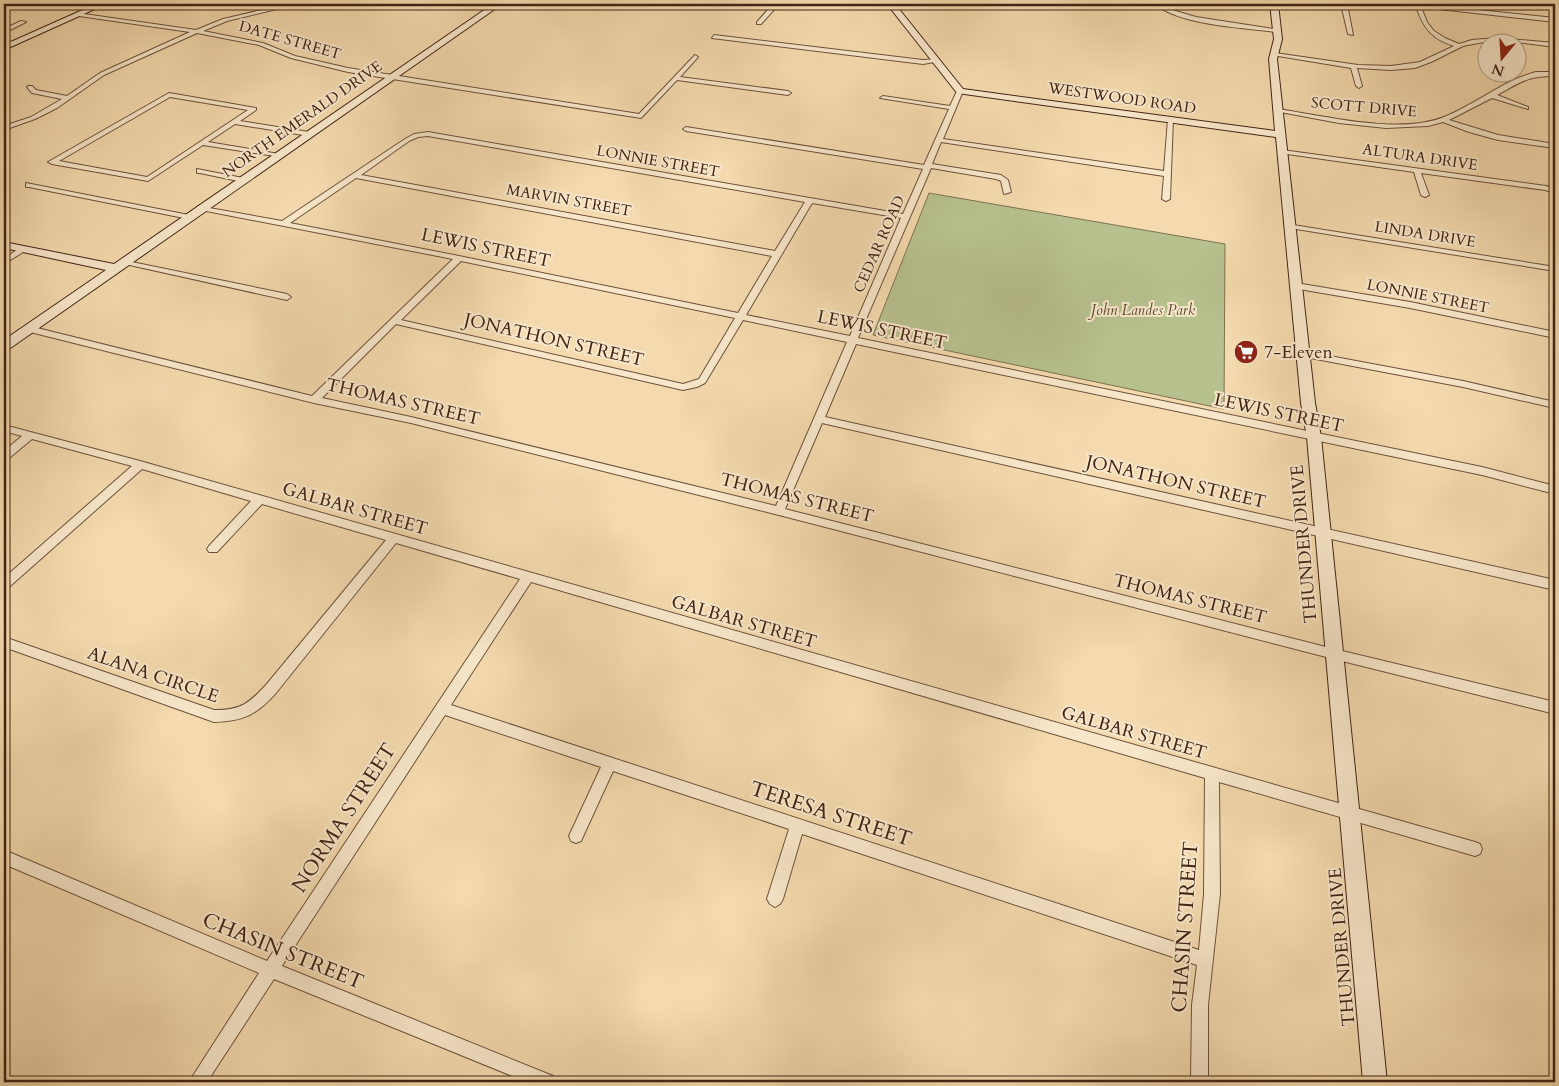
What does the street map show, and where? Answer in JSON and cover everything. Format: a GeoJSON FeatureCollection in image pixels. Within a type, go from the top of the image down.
{"type":"FeatureCollection","features":[{"type":"Feature","properties":{"kind":"street"},"geometry":{"type":"LineString","coordinates":[[61,4],[92,8]]}},
{"type":"Feature","properties":{"kind":"street"},"geometry":{"type":"LineString","coordinates":[[4,48],[102,4]]}},
{"type":"Feature","properties":{"kind":"street"},"geometry":{"type":"LineString","coordinates":[[4,128],[33,118],[69,98],[84,85],[102,74],[196,31],[225,20],[294,4]]}},
{"type":"Feature","properties":{"kind":"street","name":"NORTH EMERALD DRIVE"},"geometry":{"type":"LineString","coordinates":[[4,346],[279,156],[390,76],[498,4]]}},
{"type":"Feature","properties":{"kind":"street"},"geometry":{"type":"LineString","coordinates":[[759,23],[776,4]]}},
{"type":"Feature","properties":{"kind":"street"},"geometry":{"type":"LineString","coordinates":[[891,4],[910,25],[960,91]]}},
{"type":"Feature","properties":{"kind":"street"},"geometry":{"type":"LineString","coordinates":[[1158,4],[1172,12],[1213,22],[1277,30]]}},
{"type":"Feature","properties":{"kind":"street","name":"THUNDER DRIVE"},"geometry":{"type":"LineString","coordinates":[[1274,4],[1278,44],[1273,59],[1280,134],[1324,534],[1375,1082]]}},
{"type":"Feature","properties":{"kind":"street"},"geometry":{"type":"LineString","coordinates":[[1344,4],[1352,34]]}},
{"type":"Feature","properties":{"kind":"street"},"geometry":{"type":"LineString","coordinates":[[1408,4],[1555,20]]}},
{"type":"Feature","properties":{"kind":"street"},"geometry":{"type":"LineString","coordinates":[[1418,5],[1425,26],[1432,34],[1459,46]]}},
{"type":"Feature","properties":{"kind":"street","name":"DATE STREET"},"geometry":{"type":"LineString","coordinates":[[79,14],[196,31],[253,42],[328,66],[641,116],[677,78]]}},
{"type":"Feature","properties":{"kind":"street"},"geometry":{"type":"LineString","coordinates":[[4,31],[23,22]]}},
{"type":"Feature","properties":{"kind":"street"},"geometry":{"type":"LineString","coordinates":[[714,38],[923,62],[937,61]]}},
{"type":"Feature","properties":{"kind":"street"},"geometry":{"type":"LineString","coordinates":[[1275,55],[1393,68],[1411,66],[1459,46],[1496,40],[1555,45]]}},
{"type":"Feature","properties":{"kind":"street"},"geometry":{"type":"LineString","coordinates":[[4,42],[15,44]]}},
{"type":"Feature","properties":{"kind":"street"},"geometry":{"type":"LineString","coordinates":[[677,78],[695,57]]}},
{"type":"Feature","properties":{"kind":"street"},"geometry":{"type":"LineString","coordinates":[[1353,65],[1359,86]]}},
{"type":"Feature","properties":{"kind":"street","name":"SCOTT DRIVE"},"geometry":{"type":"LineString","coordinates":[[1278,111],[1413,127],[1443,120],[1525,77],[1536,74],[1555,74]]}},
{"type":"Feature","properties":{"kind":"street"},"geometry":{"type":"LineString","coordinates":[[677,78],[788,94]]}},
{"type":"Feature","properties":{"kind":"street"},"geometry":{"type":"LineString","coordinates":[[30,87],[34,92],[69,98]]}},
{"type":"Feature","properties":{"kind":"street","name":"CEDAR ROAD"},"geometry":{"type":"LineString","coordinates":[[779,511],[960,91]]}},
{"type":"Feature","properties":{"kind":"street","name":"WESTWOOD ROAD"},"geometry":{"type":"LineString","coordinates":[[960,91],[1280,134]]}},
{"type":"Feature","properties":{"kind":"street"},"geometry":{"type":"LineString","coordinates":[[169,95],[254,108],[202,143],[148,179],[52,162],[169,95]]}},
{"type":"Feature","properties":{"kind":"street"},"geometry":{"type":"LineString","coordinates":[[1490,95],[1526,108]]}},
{"type":"Feature","properties":{"kind":"street"},"geometry":{"type":"LineString","coordinates":[[883,98],[953,108]]}},
{"type":"Feature","properties":{"kind":"street"},"geometry":{"type":"LineString","coordinates":[[1166,199],[1171,120]]}},
{"type":"Feature","properties":{"kind":"street"},"geometry":{"type":"LineString","coordinates":[[1443,120],[1471,132],[1497,138],[1555,146]]}},
{"type":"Feature","properties":{"kind":"street"},"geometry":{"type":"LineString","coordinates":[[233,122],[309,134]]}},
{"type":"Feature","properties":{"kind":"street"},"geometry":{"type":"LineString","coordinates":[[686,129],[998,177],[1004,180],[1007,192]]}},
{"type":"Feature","properties":{"kind":"street","name":"LONNIE STREET"},"geometry":{"type":"LineString","coordinates":[[356,176],[407,140],[416,135],[428,134],[906,218]]}},
{"type":"Feature","properties":{"kind":"street"},"geometry":{"type":"LineString","coordinates":[[939,140],[1168,174]]}},
{"type":"Feature","properties":{"kind":"street"},"geometry":{"type":"LineString","coordinates":[[202,143],[279,156]]}},
{"type":"Feature","properties":{"kind":"street","name":"ALTURA DRIVE"},"geometry":{"type":"LineString","coordinates":[[1282,152],[1555,191]]}},
{"type":"Feature","properties":{"kind":"street"},"geometry":{"type":"LineString","coordinates":[[1417,171],[1425,195]]}},
{"type":"Feature","properties":{"kind":"street"},"geometry":{"type":"LineString","coordinates":[[200,172],[243,180]]}},
{"type":"Feature","properties":{"kind":"street"},"geometry":{"type":"LineString","coordinates":[[283,224],[356,176]]}},
{"type":"Feature","properties":{"kind":"street","name":"MARVIN STREET"},"geometry":{"type":"LineString","coordinates":[[356,176],[777,254]]}},
{"type":"Feature","properties":{"kind":"street"},"geometry":{"type":"LineString","coordinates":[[29,185],[189,217]]}},
{"type":"Feature","properties":{"kind":"street"},"geometry":{"type":"LineString","coordinates":[[740,317],[809,201]]}},
{"type":"Feature","properties":{"kind":"street","name":"LEWIS STREET"},"geometry":{"type":"LineString","coordinates":[[202,208],[459,258],[1314,437],[1482,470],[1555,490]]}},
{"type":"Feature","properties":{"kind":"street","name":"LINDA DRIVE"},"geometry":{"type":"LineString","coordinates":[[1290,226],[1555,269]]}},
{"type":"Feature","properties":{"kind":"street"},"geometry":{"type":"LineString","coordinates":[[4,244],[287,297]]}},
{"type":"Feature","properties":{"kind":"street"},"geometry":{"type":"LineString","coordinates":[[4,262],[24,249]]}},
{"type":"Feature","properties":{"kind":"street"},"geometry":{"type":"LineString","coordinates":[[314,400],[459,258]]}},
{"type":"Feature","properties":{"kind":"street","name":"LONNIE STREET"},"geometry":{"type":"LineString","coordinates":[[1296,286],[1410,306],[1555,335]]}},
{"type":"Feature","properties":{"kind":"street","name":"JONATHON STREET"},"geometry":{"type":"LineString","coordinates":[[393,321],[683,387],[702,381],[740,317]]}},
{"type":"Feature","properties":{"kind":"street","name":"THOMAS STREET"},"geometry":{"type":"LineString","coordinates":[[29,328],[314,400],[411,420],[779,511],[1334,654],[1555,708]]}},
{"type":"Feature","properties":{"kind":"street"},"geometry":{"type":"LineString","coordinates":[[1303,354],[1463,384],[1555,405]]}},
{"type":"Feature","properties":{"kind":"street","name":"JONATHON STREET"},"geometry":{"type":"LineString","coordinates":[[819,418],[1555,585]]}},
{"type":"Feature","properties":{"kind":"street","name":"GALBAR STREET"},"geometry":{"type":"LineString","coordinates":[[4,428],[140,465],[527,578],[1475,849]]}},
{"type":"Feature","properties":{"kind":"street"},"geometry":{"type":"LineString","coordinates":[[4,456],[30,436]]}},
{"type":"Feature","properties":{"kind":"street"},"geometry":{"type":"LineString","coordinates":[[4,584],[140,465]]}},
{"type":"Feature","properties":{"kind":"street"},"geometry":{"type":"LineString","coordinates":[[213,548],[259,500]]}},
{"type":"Feature","properties":{"kind":"street","name":"ALANA CIRCLE"},"geometry":{"type":"LineString","coordinates":[[4,642],[214,716],[237,716],[254,708],[271,690],[394,538]]}},
{"type":"Feature","properties":{"kind":"street","name":"NORMA STREET"},"geometry":{"type":"LineString","coordinates":[[197,1082],[527,578]]}},
{"type":"Feature","properties":{"kind":"street","name":"TERESA STREET"},"geometry":{"type":"LineString","coordinates":[[441,708],[1206,960]]}},
{"type":"Feature","properties":{"kind":"street"},"geometry":{"type":"LineString","coordinates":[[576,836],[610,763]]}},
{"type":"Feature","properties":{"kind":"street","name":"CHASIN STREET"},"geometry":{"type":"LineString","coordinates":[[1199,1082],[1200,1005],[1212,894],[1212,774]]}},
{"type":"Feature","properties":{"kind":"street"},"geometry":{"type":"LineString","coordinates":[[775,899],[797,825]]}},
{"type":"Feature","properties":{"kind":"street","name":"CHASIN STREET"},"geometry":{"type":"LineString","coordinates":[[4,858],[271,970],[547,1082]]}},
{"type":"Feature","properties":{"kind":"green space","name":"John Landes Park"},"geometry":{"type":"Polygon","coordinates":[[[929,193],[1225,244],[1224,409],[873,335],[929,193]]]}},
{"type":"Feature","properties":{"kind":"place","name":"7-Eleven"},"geometry":{"type":"Point","coordinates":[1246,352]}}]}
